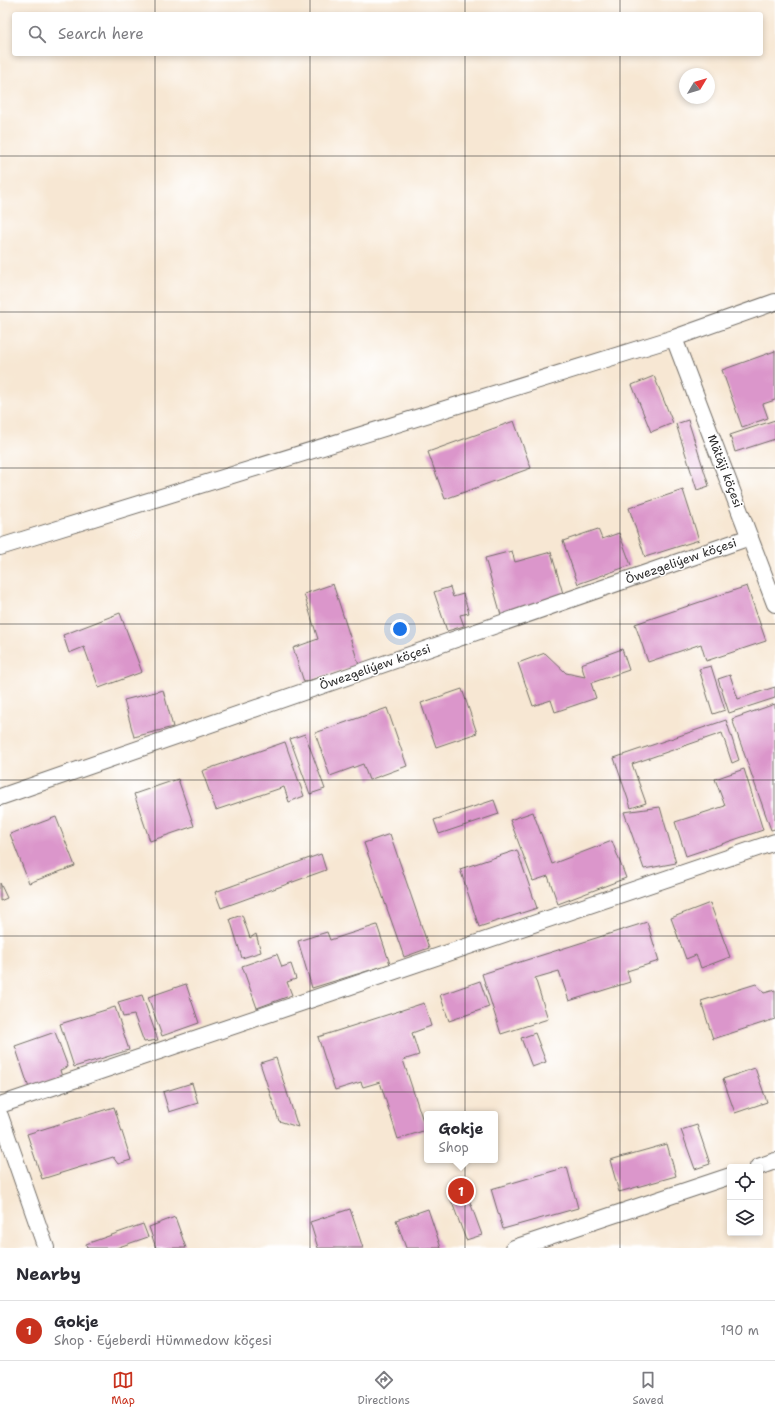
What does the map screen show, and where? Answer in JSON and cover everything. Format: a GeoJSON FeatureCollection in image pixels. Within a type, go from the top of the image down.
{"type":"FeatureCollection","features":[{"type":"Feature","properties":{"kind":"street"},"geometry":{"type":"LineString","coordinates":[[0,547],[674,338],[775,302]]}},
{"type":"Feature","properties":{"kind":"street","name":"Mätäji köçesi"},"geometry":{"type":"LineString","coordinates":[[674,338],[750,537],[771,578],[775,604]]}},
{"type":"Feature","properties":{"kind":"street","name":"Öwezgeliýew köçesi"},"geometry":{"type":"LineString","coordinates":[[0,797],[750,537]]}},
{"type":"Feature","properties":{"kind":"street"},"geometry":{"type":"LineString","coordinates":[[0,1105],[775,842]]}},
{"type":"Feature","properties":{"kind":"street"},"geometry":{"type":"LineString","coordinates":[[0,1116],[46,1248]]}},
{"type":"Feature","properties":{"kind":"street"},"geometry":{"type":"LineString","coordinates":[[763,1165],[775,1161]]}},
{"type":"Feature","properties":{"kind":"street"},"geometry":{"type":"LineString","coordinates":[[514,1248],[727,1177]]}},
{"type":"Feature","properties":{"kind":"building"},"geometry":{"type":"Polygon","coordinates":[[[775,351],[775,400],[763,404],[768,418],[742,427],[722,370],[775,351]]]}},
{"type":"Feature","properties":{"kind":"building"},"geometry":{"type":"Polygon","coordinates":[[[654,376],[673,423],[651,432],[632,385],[654,376]]]}},
{"type":"Feature","properties":{"kind":"building"},"geometry":{"type":"Polygon","coordinates":[[[688,420],[709,486],[697,490],[676,424],[688,420]]]}},
{"type":"Feature","properties":{"kind":"building"},"geometry":{"type":"Polygon","coordinates":[[[775,420],[775,439],[735,452],[730,435],[775,420]]]}},
{"type":"Feature","properties":{"kind":"building"},"geometry":{"type":"Polygon","coordinates":[[[514,421],[531,468],[445,499],[428,452],[514,421]]]}},
{"type":"Feature","properties":{"kind":"building"},"geometry":{"type":"Polygon","coordinates":[[[683,490],[699,540],[645,557],[629,508],[683,490]]]}},
{"type":"Feature","properties":{"kind":"building"},"geometry":{"type":"Polygon","coordinates":[[[598,529],[602,539],[619,533],[631,565],[578,584],[563,541],[598,529]]]}},
{"type":"Feature","properties":{"kind":"building"},"geometry":{"type":"Polygon","coordinates":[[[512,551],[515,562],[551,552],[564,597],[501,615],[485,558],[512,551]]]}},
{"type":"Feature","properties":{"kind":"building"},"geometry":{"type":"Polygon","coordinates":[[[333,584],[359,665],[304,682],[293,648],[318,639],[304,594],[333,584]]]}},
{"type":"Feature","properties":{"kind":"building"},"geometry":{"type":"Polygon","coordinates":[[[747,586],[766,641],[706,661],[701,644],[648,662],[635,624],[747,586]]]}},
{"type":"Feature","properties":{"kind":"building"},"geometry":{"type":"Polygon","coordinates":[[[450,587],[453,597],[463,594],[469,613],[460,615],[464,626],[447,631],[434,592],[450,587]]]}},
{"type":"Feature","properties":{"kind":"building"},"geometry":{"type":"Polygon","coordinates":[[[120,613],[142,672],[99,688],[84,647],[69,653],[63,635],[120,613]]]}},
{"type":"Feature","properties":{"kind":"building"},"geometry":{"type":"Polygon","coordinates":[[[622,649],[629,670],[591,683],[596,698],[555,712],[551,700],[533,706],[518,663],[545,653],[566,673],[585,677],[581,664],[622,649]]]}},
{"type":"Feature","properties":{"kind":"building"},"geometry":{"type":"Polygon","coordinates":[[[711,666],[725,710],[713,714],[699,669],[711,666]]]}},
{"type":"Feature","properties":{"kind":"building"},"geometry":{"type":"Polygon","coordinates":[[[730,675],[738,699],[775,687],[775,698],[729,713],[718,679],[730,675]]]}},
{"type":"Feature","properties":{"kind":"building"},"geometry":{"type":"Polygon","coordinates":[[[462,689],[477,733],[436,747],[421,703],[462,689]]]}},
{"type":"Feature","properties":{"kind":"building"},"geometry":{"type":"Polygon","coordinates":[[[163,690],[173,727],[134,737],[124,700],[163,690]]]}},
{"type":"Feature","properties":{"kind":"building"},"geometry":{"type":"Polygon","coordinates":[[[775,704],[775,829],[771,830],[732,719],[775,704]]]}},
{"type":"Feature","properties":{"kind":"building"},"geometry":{"type":"Polygon","coordinates":[[[387,708],[407,766],[369,780],[363,764],[330,776],[315,733],[387,708]]]}},
{"type":"Feature","properties":{"kind":"building"},"geometry":{"type":"Polygon","coordinates":[[[726,720],[739,760],[732,763],[722,733],[632,764],[646,803],[631,808],[614,758],[726,720]]]}},
{"type":"Feature","properties":{"kind":"building"},"geometry":{"type":"Polygon","coordinates":[[[305,734],[325,789],[310,794],[290,739],[305,734]]]}},
{"type":"Feature","properties":{"kind":"building"},"geometry":{"type":"Polygon","coordinates":[[[285,742],[304,796],[289,802],[284,787],[216,810],[202,771],[285,742]]]}},
{"type":"Feature","properties":{"kind":"building"},"geometry":{"type":"Polygon","coordinates":[[[744,769],[763,830],[686,856],[675,822],[725,806],[715,779],[744,769]]]}},
{"type":"Feature","properties":{"kind":"building"},"geometry":{"type":"Polygon","coordinates":[[[178,779],[194,826],[150,841],[134,794],[178,779]]]}},
{"type":"Feature","properties":{"kind":"building"},"geometry":{"type":"Polygon","coordinates":[[[494,800],[499,814],[439,834],[434,820],[494,800]]]}},
{"type":"Feature","properties":{"kind":"building"},"geometry":{"type":"Polygon","coordinates":[[[660,807],[676,863],[644,869],[624,812],[660,807]]]}},
{"type":"Feature","properties":{"kind":"building"},"geometry":{"type":"Polygon","coordinates":[[[533,812],[552,864],[612,841],[626,878],[558,904],[548,876],[533,881],[510,820],[533,812]]]}},
{"type":"Feature","properties":{"kind":"building"},"geometry":{"type":"Polygon","coordinates":[[[56,817],[75,866],[29,883],[10,834],[56,817]]]}},
{"type":"Feature","properties":{"kind":"building"},"geometry":{"type":"Polygon","coordinates":[[[390,834],[429,948],[404,957],[364,843],[390,834]]]}},
{"type":"Feature","properties":{"kind":"building"},"geometry":{"type":"Polygon","coordinates":[[[517,850],[537,908],[479,927],[460,869],[517,850]]]}},
{"type":"Feature","properties":{"kind":"building"},"geometry":{"type":"Polygon","coordinates":[[[321,854],[326,870],[221,908],[215,892],[321,854]]]}},
{"type":"Feature","properties":{"kind":"building"},"geometry":{"type":"Polygon","coordinates":[[[0,883],[7,898],[0,901],[0,883]]]}},
{"type":"Feature","properties":{"kind":"building"},"geometry":{"type":"Polygon","coordinates":[[[710,903],[730,957],[701,968],[696,955],[686,959],[671,918],[710,903]]]}},
{"type":"Feature","properties":{"kind":"building"},"geometry":{"type":"Polygon","coordinates":[[[242,915],[250,938],[256,934],[261,952],[242,958],[230,919],[242,915]]]}},
{"type":"Feature","properties":{"kind":"building"},"geometry":{"type":"Polygon","coordinates":[[[647,922],[659,961],[627,971],[630,982],[569,1001],[559,971],[535,978],[548,1019],[501,1034],[482,974],[647,922]]]}},
{"type":"Feature","properties":{"kind":"building"},"geometry":{"type":"Polygon","coordinates":[[[377,925],[390,964],[312,988],[298,941],[327,932],[330,940],[377,925]]]}},
{"type":"Feature","properties":{"kind":"building"},"geometry":{"type":"Polygon","coordinates":[[[277,954],[282,967],[291,964],[296,979],[287,982],[292,995],[257,1008],[242,966],[277,954]]]}},
{"type":"Feature","properties":{"kind":"building"},"geometry":{"type":"Polygon","coordinates":[[[480,981],[489,1007],[449,1021],[440,995],[480,981]]]}},
{"type":"Feature","properties":{"kind":"building"},"geometry":{"type":"Polygon","coordinates":[[[186,984],[199,1023],[162,1036],[148,997],[186,984]]]}},
{"type":"Feature","properties":{"kind":"building"},"geometry":{"type":"Polygon","coordinates":[[[756,984],[764,993],[775,990],[775,1019],[713,1039],[701,1001],[756,984]]]}},
{"type":"Feature","properties":{"kind":"building"},"geometry":{"type":"Polygon","coordinates":[[[142,995],[158,1040],[144,1042],[134,1015],[123,1017],[118,1002],[142,995]]]}},
{"type":"Feature","properties":{"kind":"building"},"geometry":{"type":"Polygon","coordinates":[[[424,1003],[431,1026],[412,1033],[419,1055],[403,1060],[424,1124],[424,1131],[398,1139],[380,1082],[363,1087],[361,1082],[335,1090],[318,1037],[424,1003]]]}},
{"type":"Feature","properties":{"kind":"building"},"geometry":{"type":"Polygon","coordinates":[[[115,1007],[129,1050],[74,1067],[60,1024],[115,1007]]]}},
{"type":"Feature","properties":{"kind":"building"},"geometry":{"type":"Polygon","coordinates":[[[55,1032],[68,1067],[60,1070],[62,1077],[29,1088],[15,1046],[55,1032]]]}},
{"type":"Feature","properties":{"kind":"building"},"geometry":{"type":"Polygon","coordinates":[[[535,1033],[546,1062],[532,1067],[521,1038],[535,1033]]]}},
{"type":"Feature","properties":{"kind":"building"},"geometry":{"type":"Polygon","coordinates":[[[276,1058],[298,1127],[279,1121],[260,1063],[276,1058]]]}},
{"type":"Feature","properties":{"kind":"building"},"geometry":{"type":"Polygon","coordinates":[[[755,1068],[767,1102],[735,1113],[723,1079],[755,1068]]]}},
{"type":"Feature","properties":{"kind":"building"},"geometry":{"type":"Polygon","coordinates":[[[192,1083],[198,1103],[169,1112],[163,1092],[192,1083]]]}},
{"type":"Feature","properties":{"kind":"building"},"geometry":{"type":"Polygon","coordinates":[[[114,1107],[131,1160],[118,1164],[113,1157],[42,1179],[27,1134],[114,1107]]]}},
{"type":"Feature","properties":{"kind":"building"},"geometry":{"type":"Polygon","coordinates":[[[697,1125],[710,1164],[695,1169],[681,1130],[697,1125]]]}},
{"type":"Feature","properties":{"kind":"building"},"geometry":{"type":"Polygon","coordinates":[[[667,1144],[676,1176],[619,1192],[610,1160],[667,1144]]]}},
{"type":"Feature","properties":{"kind":"building"},"geometry":{"type":"Polygon","coordinates":[[[567,1167],[578,1208],[503,1229],[491,1189],[567,1167]]]}},
{"type":"Feature","properties":{"kind":"building"},"geometry":{"type":"Polygon","coordinates":[[[466,1191],[482,1235],[466,1240],[450,1197],[466,1191]]]}},
{"type":"Feature","properties":{"kind":"building"},"geometry":{"type":"Polygon","coordinates":[[[350,1209],[363,1248],[318,1248],[310,1222],[350,1209]]]}},
{"type":"Feature","properties":{"kind":"building"},"geometry":{"type":"Polygon","coordinates":[[[428,1209],[441,1248],[406,1248],[396,1220],[428,1209]]]}},
{"type":"Feature","properties":{"kind":"building"},"geometry":{"type":"Polygon","coordinates":[[[175,1217],[186,1248],[156,1248],[149,1227],[175,1217]]]}},
{"type":"Feature","properties":{"kind":"building"},"geometry":{"type":"Polygon","coordinates":[[[143,1224],[148,1237],[116,1248],[87,1248],[86,1244],[143,1224]]]}},
{"type":"Feature","properties":{"kind":"place","name":"Gokje"},"geometry":{"type":"Point","coordinates":[461,1191]}}]}
